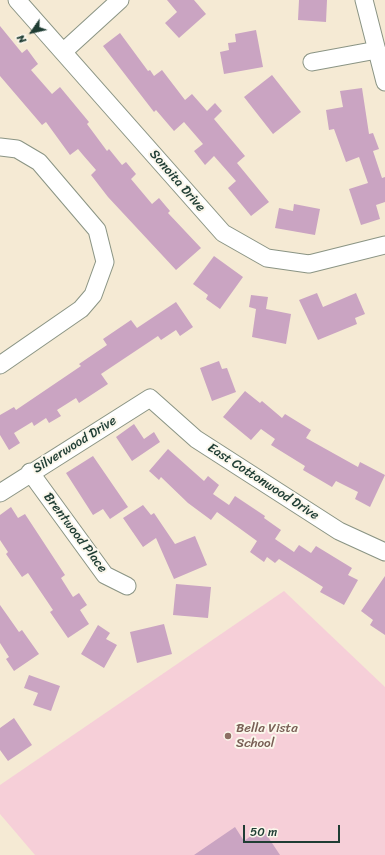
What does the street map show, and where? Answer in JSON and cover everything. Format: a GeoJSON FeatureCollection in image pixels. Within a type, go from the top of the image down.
{"type":"FeatureCollection","features":[{"type":"Feature","properties":{"kind":"street","name":"Sonoita Drive"},"geometry":{"type":"LineString","coordinates":[[17,0],[223,233],[268,258],[309,264],[385,245]]}},
{"type":"Feature","properties":{"kind":"street"},"geometry":{"type":"LineString","coordinates":[[64,52],[120,0]]}},
{"type":"Feature","properties":{"kind":"street"},"geometry":{"type":"LineString","coordinates":[[364,0],[385,82]]}},
{"type":"Feature","properties":{"kind":"street"},"geometry":{"type":"LineString","coordinates":[[312,62],[377,50]]}},
{"type":"Feature","properties":{"kind":"street"},"geometry":{"type":"LineString","coordinates":[[0,147],[17,149],[38,162],[97,230],[105,262],[92,295],[81,309],[0,364]]}},
{"type":"Feature","properties":{"kind":"street","name":"Silverwood Drive"},"geometry":{"type":"LineString","coordinates":[[0,493],[30,472],[150,398]]}},
{"type":"Feature","properties":{"kind":"street","name":"East Cottonwood Drive"},"geometry":{"type":"LineString","coordinates":[[150,398],[196,439],[340,531],[385,552]]}},
{"type":"Feature","properties":{"kind":"street","name":"Brentwood Place"},"geometry":{"type":"LineString","coordinates":[[30,472],[105,574],[127,586]]}},
{"type":"Feature","properties":{"kind":"shaded area","name":"Bella Vista School"},"geometry":{"type":"Polygon","coordinates":[[[284,591],[385,687],[385,855],[35,855],[0,814],[0,785],[284,591]]]}},
{"type":"Feature","properties":{"kind":"building"},"geometry":{"type":"Polygon","coordinates":[[[167,0],[194,0],[206,14],[179,38],[165,23],[177,12],[167,0]]]}},
{"type":"Feature","properties":{"kind":"building"},"geometry":{"type":"Polygon","coordinates":[[[299,0],[327,0],[326,22],[298,20],[299,0]]]}},
{"type":"Feature","properties":{"kind":"building"},"geometry":{"type":"Polygon","coordinates":[[[0,26],[22,53],[27,49],[38,64],[31,70],[52,94],[60,87],[89,122],[87,124],[107,151],[109,149],[122,165],[126,162],[136,174],[131,179],[152,204],[159,198],[170,211],[168,213],[201,248],[176,270],[108,197],[91,175],[96,170],[78,149],[70,155],[46,122],[42,125],[0,76],[0,26]]]}},
{"type":"Feature","properties":{"kind":"building"},"geometry":{"type":"Polygon","coordinates":[[[256,30],[263,67],[224,74],[220,52],[229,50],[228,43],[236,42],[235,34],[256,30]]]}},
{"type":"Feature","properties":{"kind":"building"},"geometry":{"type":"Polygon","coordinates":[[[120,33],[148,71],[150,70],[154,76],[162,70],[185,100],[192,94],[207,111],[215,103],[222,111],[214,119],[245,156],[237,163],[269,202],[251,216],[228,188],[236,181],[214,156],[205,165],[194,151],[203,144],[184,122],[174,131],[156,110],[154,112],[103,46],[120,33]]]}},
{"type":"Feature","properties":{"kind":"building"},"geometry":{"type":"Polygon","coordinates":[[[272,75],[301,112],[273,134],[244,97],[272,75]]]}},
{"type":"Feature","properties":{"kind":"building"},"geometry":{"type":"Polygon","coordinates":[[[362,88],[369,134],[373,133],[379,149],[373,151],[382,178],[385,177],[385,202],[376,205],[380,219],[361,225],[349,189],[368,183],[359,157],[346,162],[334,129],[329,130],[326,110],[343,107],[340,91],[362,88]]]}},
{"type":"Feature","properties":{"kind":"building"},"geometry":{"type":"Polygon","coordinates":[[[294,204],[320,209],[315,235],[275,228],[279,208],[293,211],[294,204]]]}},
{"type":"Feature","properties":{"kind":"building"},"geometry":{"type":"Polygon","coordinates":[[[214,256],[243,277],[220,309],[206,299],[208,295],[193,284],[214,256]]]}},
{"type":"Feature","properties":{"kind":"building"},"geometry":{"type":"Polygon","coordinates":[[[317,293],[323,307],[356,293],[365,314],[355,318],[357,324],[318,340],[299,300],[317,293]]]}},
{"type":"Feature","properties":{"kind":"building"},"geometry":{"type":"Polygon","coordinates":[[[251,295],[268,297],[266,309],[291,314],[286,344],[252,337],[256,309],[249,307],[251,295]]]}},
{"type":"Feature","properties":{"kind":"building"},"geometry":{"type":"Polygon","coordinates":[[[176,302],[193,327],[180,336],[176,330],[161,340],[158,336],[101,374],[108,384],[79,403],[76,398],[57,410],[61,416],[49,423],[46,418],[34,426],[32,422],[14,433],[20,443],[9,450],[0,435],[0,415],[14,407],[16,410],[81,366],[79,364],[107,345],[103,339],[131,320],[137,328],[176,302]]]}},
{"type":"Feature","properties":{"kind":"building"},"geometry":{"type":"Polygon","coordinates":[[[219,361],[222,369],[227,368],[236,392],[212,401],[200,368],[219,361]]]}},
{"type":"Feature","properties":{"kind":"building"},"geometry":{"type":"Polygon","coordinates":[[[245,391],[260,403],[262,401],[282,418],[285,414],[311,430],[306,438],[358,467],[360,462],[385,475],[370,507],[355,499],[358,492],[336,481],[332,487],[303,470],[305,466],[271,445],[275,439],[261,429],[251,440],[223,417],[245,391]]]}},
{"type":"Feature","properties":{"kind":"building"},"geometry":{"type":"Polygon","coordinates":[[[134,424],[144,439],[154,432],[160,442],[132,461],[116,437],[134,424]]]}},
{"type":"Feature","properties":{"kind":"building"},"geometry":{"type":"Polygon","coordinates":[[[168,449],[204,481],[208,476],[219,485],[213,494],[229,505],[235,496],[265,516],[264,518],[281,530],[275,539],[294,552],[299,545],[311,553],[316,546],[352,568],[348,575],[358,580],[344,605],[320,592],[323,587],[279,559],[275,563],[267,557],[264,562],[250,552],[257,541],[217,512],[211,520],[188,503],[161,477],[159,480],[149,471],[168,449]]]}},
{"type":"Feature","properties":{"kind":"building"},"geometry":{"type":"Polygon","coordinates":[[[93,456],[128,507],[110,519],[103,509],[93,515],[66,473],[93,456]]]}},
{"type":"Feature","properties":{"kind":"building"},"geometry":{"type":"Polygon","coordinates":[[[143,505],[151,515],[154,513],[175,544],[195,536],[207,565],[174,579],[156,538],[143,547],[123,518],[143,505]]]}},
{"type":"Feature","properties":{"kind":"building"},"geometry":{"type":"Polygon","coordinates":[[[11,507],[18,518],[25,514],[65,575],[61,578],[73,597],[79,593],[87,605],[80,610],[89,624],[68,638],[50,612],[53,610],[28,573],[22,577],[6,554],[8,552],[0,540],[0,515],[11,507]]]}},
{"type":"Feature","properties":{"kind":"building"},"geometry":{"type":"Polygon","coordinates":[[[385,576],[385,635],[370,625],[373,620],[361,611],[385,576]]]}},
{"type":"Feature","properties":{"kind":"building"},"geometry":{"type":"Polygon","coordinates":[[[176,584],[211,587],[208,618],[173,615],[176,584]]]}},
{"type":"Feature","properties":{"kind":"building"},"geometry":{"type":"Polygon","coordinates":[[[0,605],[19,632],[22,630],[39,654],[14,671],[6,659],[9,657],[0,643],[0,605]]]}},
{"type":"Feature","properties":{"kind":"building"},"geometry":{"type":"Polygon","coordinates":[[[164,624],[172,654],[137,663],[130,632],[164,624]]]}},
{"type":"Feature","properties":{"kind":"building"},"geometry":{"type":"Polygon","coordinates":[[[98,625],[110,633],[106,639],[117,645],[104,668],[81,654],[98,625]]]}},
{"type":"Feature","properties":{"kind":"building"},"geometry":{"type":"Polygon","coordinates":[[[29,675],[60,686],[51,711],[33,705],[38,693],[24,688],[29,675]]]}},
{"type":"Feature","properties":{"kind":"building"},"geometry":{"type":"Polygon","coordinates":[[[14,718],[32,745],[8,761],[0,750],[0,728],[14,718]]]}},
{"type":"Feature","properties":{"kind":"building"},"geometry":{"type":"Polygon","coordinates":[[[235,827],[244,841],[262,828],[280,855],[194,855],[235,827]]]}},
{"type":"Feature","properties":{"kind":"place","name":"Bella Vista School"},"geometry":{"type":"Point","coordinates":[228,736]}}]}
